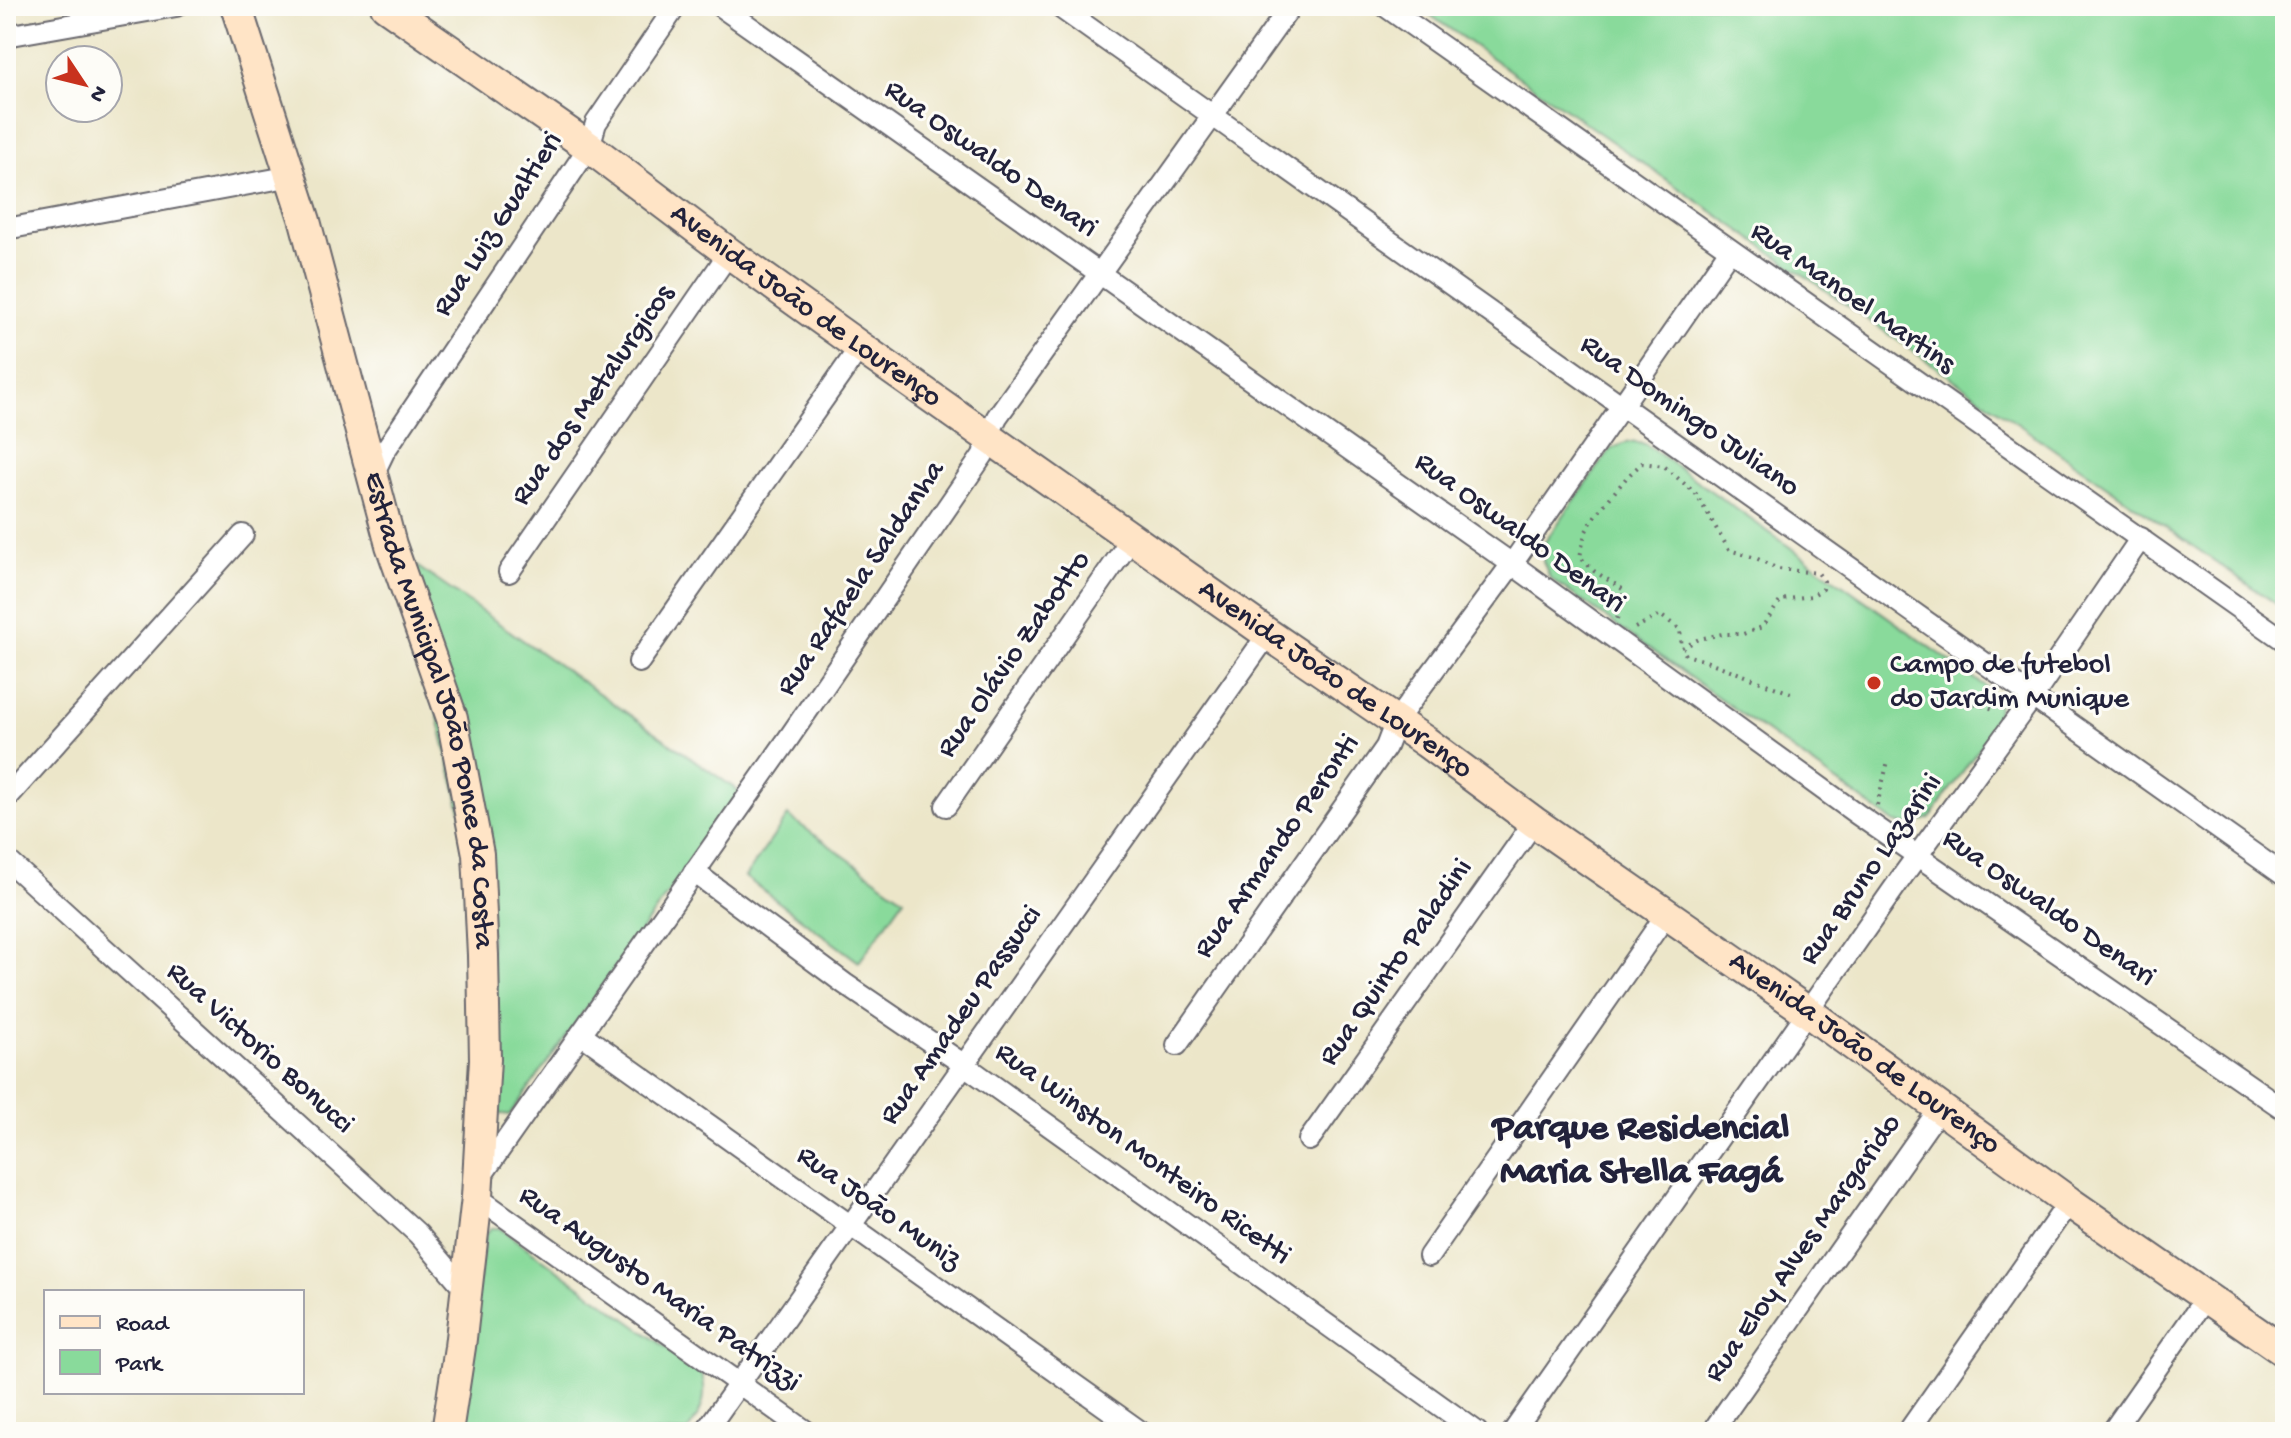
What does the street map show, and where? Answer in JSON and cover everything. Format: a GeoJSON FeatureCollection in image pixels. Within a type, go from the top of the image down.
{"type":"FeatureCollection","features":[{"type":"Feature","properties":{"kind":"street"},"geometry":{"type":"LineString","coordinates":[[6,36],[176,6]]}},
{"type":"Feature","properties":{"kind":"street","name":"Estrada Municipal João Ponce da Costa"},"geometry":{"type":"LineString","coordinates":[[236,6],[292,176],[391,545],[452,718],[478,854],[485,1059],[466,1290],[447,1432]]}},
{"type":"Feature","properties":{"kind":"street","name":"Avenida João de Lourenço"},"geometry":{"type":"LineString","coordinates":[[386,6],[589,147],[860,347],[1396,721],[1534,822],[1808,1012],[2205,1299],[2285,1352]]}},
{"type":"Feature","properties":{"kind":"street","name":"Rua Luiz Gualtieri"},"geometry":{"type":"LineString","coordinates":[[372,477],[384,452],[589,147],[596,123],[676,6]]}},
{"type":"Feature","properties":{"kind":"street","name":"Rua Oswaldo Denari"},"geometry":{"type":"LineString","coordinates":[[720,6],[1512,564],[1734,727],[2285,1110]]}},
{"type":"Feature","properties":{"kind":"street","name":"Rua Domingo Juliano"},"geometry":{"type":"LineString","coordinates":[[1058,6],[2285,876]]}},
{"type":"Feature","properties":{"kind":"street","name":"Rua Rafaela Saldanha"},"geometry":{"type":"LineString","coordinates":[[476,1190],[983,455],[997,417],[1291,6]]}},
{"type":"Feature","properties":{"kind":"street","name":"Rua Manoel Martins"},"geometry":{"type":"LineString","coordinates":[[1385,6],[2285,641]]}},
{"type":"Feature","properties":{"kind":"street"},"geometry":{"type":"LineString","coordinates":[[6,229],[292,176]]}},
{"type":"Feature","properties":{"kind":"street","name":"Rua Armando Peronti"},"geometry":{"type":"LineString","coordinates":[[1177,1045],[1386,747],[1396,721],[1512,564],[1730,250]]}},
{"type":"Feature","properties":{"kind":"street","name":"Rua dos Metalurgicos"},"geometry":{"type":"LineString","coordinates":[[509,572],[729,253]]}},
{"type":"Feature","properties":{"kind":"street"},"geometry":{"type":"LineString","coordinates":[[639,662],[860,347]]}},
{"type":"Feature","properties":{"kind":"street"},"geometry":{"type":"LineString","coordinates":[[6,799],[243,535]]}},
{"type":"Feature","properties":{"kind":"street","name":"Rua Olávio Zabotto"},"geometry":{"type":"LineString","coordinates":[[946,806],[1132,538]]}},
{"type":"Feature","properties":{"kind":"street","name":"Rua Bruno Lazarini"},"geometry":{"type":"LineString","coordinates":[[1513,1432],[1918,855],[2032,698],[2141,538]]}},
{"type":"Feature","properties":{"kind":"street","name":"Rua Amadeu Passucci"},"geometry":{"type":"LineString","coordinates":[[705,1432],[1268,634]]}},
{"type":"Feature","properties":{"kind":"street","name":"Rua Quinto Paladini"},"geometry":{"type":"LineString","coordinates":[[1309,1140],[1534,822]]}},
{"type":"Feature","properties":{"kind":"street","name":"Rua Victorio Bonucci"},"geometry":{"type":"LineString","coordinates":[[6,859],[418,1234],[466,1290]]}},
{"type":"Feature","properties":{"kind":"street","name":"Rua Winston Monteiro Ricetti"},"geometry":{"type":"LineString","coordinates":[[694,872],[845,984],[963,1064],[1477,1432]]}},
{"type":"Feature","properties":{"kind":"street"},"geometry":{"type":"LineString","coordinates":[[1429,1256],[1666,915]]}},
{"type":"Feature","properties":{"kind":"street","name":"Rua João Muniz"},"geometry":{"type":"LineString","coordinates":[[581,1034],[1141,1432]]}},
{"type":"Feature","properties":{"kind":"street","name":"Rua Eloy Alves Margarido"},"geometry":{"type":"LineString","coordinates":[[1717,1425],[1940,1108]]}},
{"type":"Feature","properties":{"kind":"street","name":"Rua Augusto Maria Patrizzi"},"geometry":{"type":"LineString","coordinates":[[476,1190],[807,1432]]}},
{"type":"Feature","properties":{"kind":"street"},"geometry":{"type":"LineString","coordinates":[[1908,1432],[2069,1202]]}},
{"type":"Feature","properties":{"kind":"street"},"geometry":{"type":"LineString","coordinates":[[2112,1432],[2205,1299]]}},
{"type":"Feature","properties":{"kind":"path"},"geometry":{"type":"LineString","coordinates":[[1616,625],[1624,590],[1594,571],[1580,557],[1585,533],[1612,493],[1642,463],[1664,466],[1696,494],[1729,550],[1778,569],[1818,573],[1824,581],[1823,589],[1811,596],[1781,600],[1762,627],[1743,634],[1699,639],[1682,648]]}},
{"type":"Feature","properties":{"kind":"path"},"geometry":{"type":"LineString","coordinates":[[1627,633],[1660,615],[1680,629],[1686,655],[1728,667],[1750,679],[1791,693]]}},
{"type":"Feature","properties":{"kind":"path"},"geometry":{"type":"LineString","coordinates":[[1935,703],[1963,700],[1997,710]]}},
{"type":"Feature","properties":{"kind":"path"},"geometry":{"type":"LineString","coordinates":[[1876,809],[1888,761]]}},
{"type":"Feature","properties":{"kind":"green space"},"geometry":{"type":"Polygon","coordinates":[[[1417,6],[2285,6],[2285,610],[1417,6]]]}},
{"type":"Feature","properties":{"kind":"green space"},"geometry":{"type":"Polygon","coordinates":[[[1628,442],[1645,444],[1989,689],[1998,705],[1997,723],[1930,818],[1913,825],[1895,823],[1550,578],[1543,561],[1544,543],[1611,449],[1628,442]]]}},
{"type":"Feature","properties":{"kind":"green space"},"geometry":{"type":"Polygon","coordinates":[[[398,553],[740,792],[510,1115],[495,1113],[490,930],[398,553]]]}},
{"type":"Feature","properties":{"kind":"green space"},"geometry":{"type":"Polygon","coordinates":[[[788,816],[904,899],[859,962],[745,877],[788,816]]]}},
{"type":"Feature","properties":{"kind":"green space"},"geometry":{"type":"Polygon","coordinates":[[[491,1228],[499,1228],[702,1373],[702,1404],[687,1432],[456,1432],[485,1235],[491,1228]]]}},
{"type":"Feature","properties":{"kind":"place","name":"Campo de futebol do Jardim Munique"},"geometry":{"type":"Point","coordinates":[1874,683]}},
{"type":"Feature","properties":{"kind":"district","name":"Parque Residencial Maria Stella Fagá"},"geometry":{"type":"Point","coordinates":[1641,1152]}}]}
